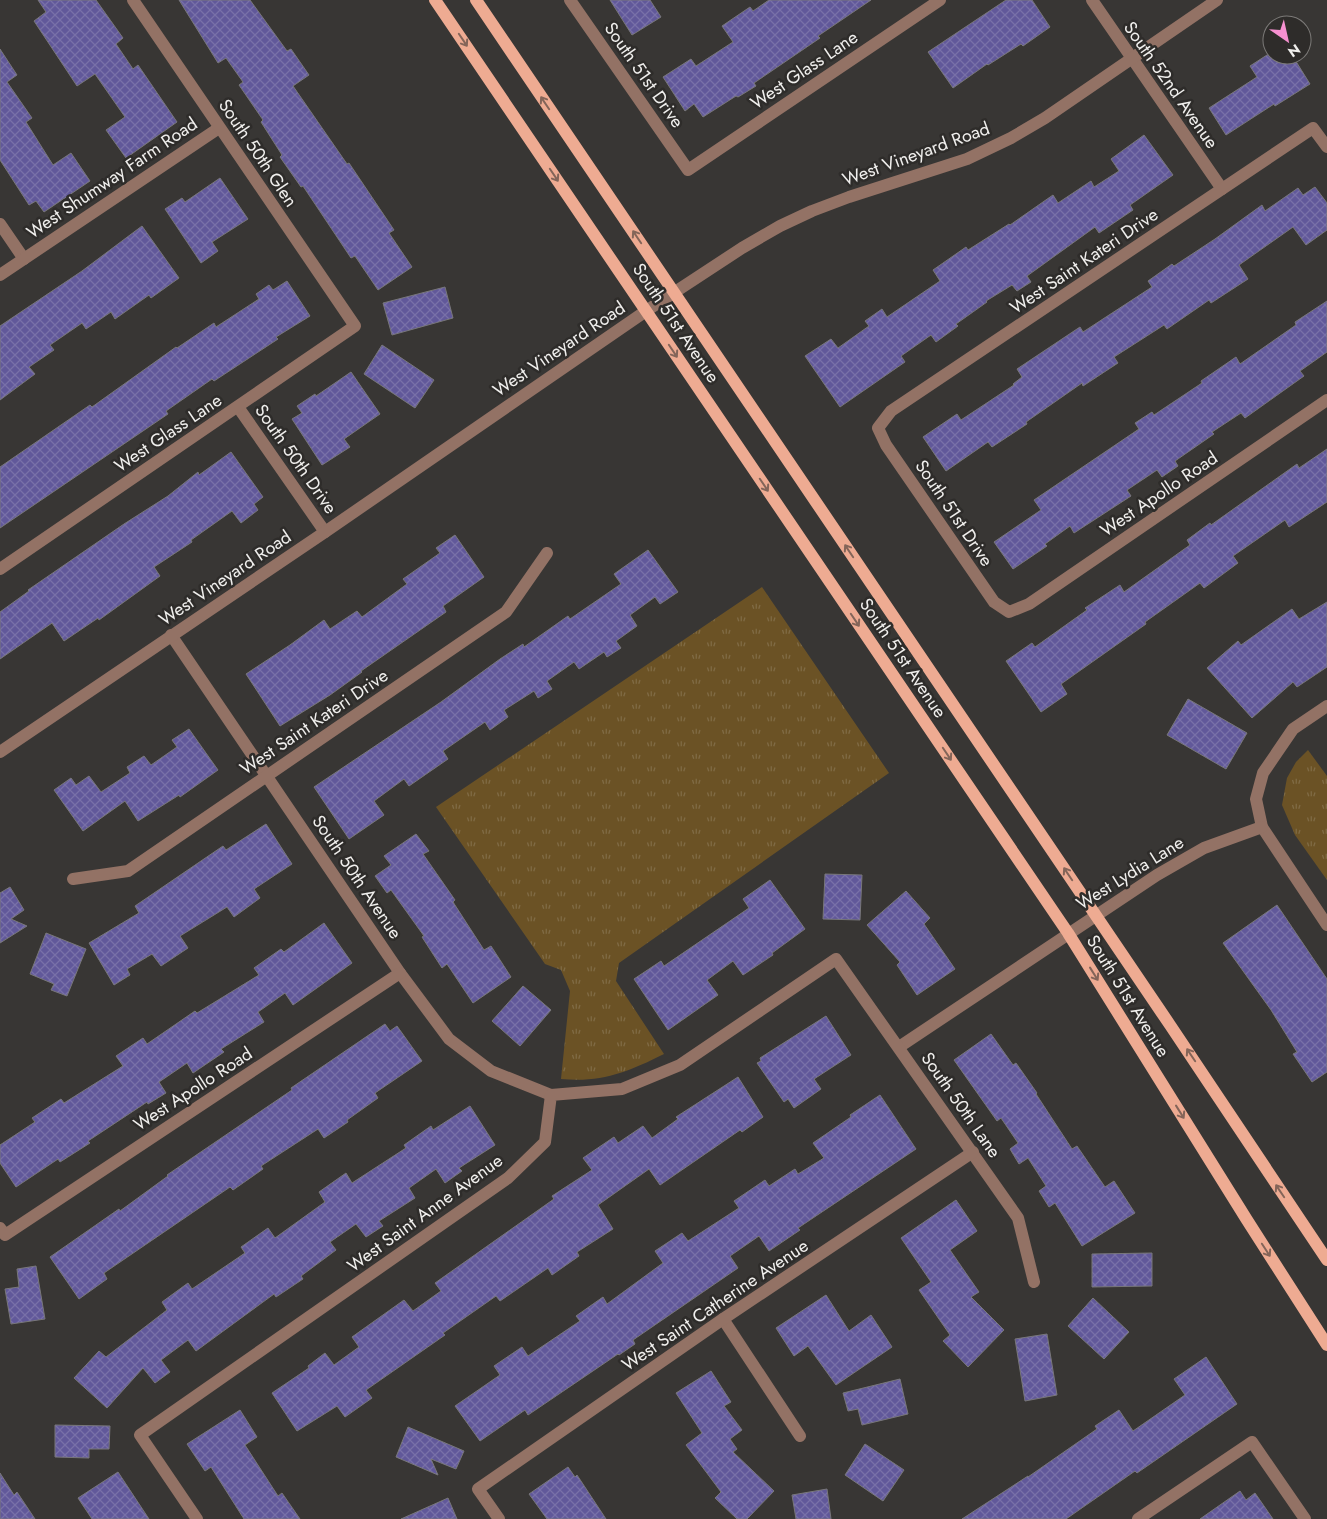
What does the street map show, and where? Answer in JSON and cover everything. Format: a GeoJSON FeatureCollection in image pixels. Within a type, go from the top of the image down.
{"type":"FeatureCollection","features":[{"type":"Feature","properties":{"kind":"main road","name":"South 51st Avenue"},"geometry":{"type":"LineString","coordinates":[[435,0],[1068,932],[1327,1345]]}},
{"type":"Feature","properties":{"kind":"main road","name":"South 51st Avenue"},"geometry":{"type":"LineString","coordinates":[[476,0],[1327,1260]]}},
{"type":"Feature","properties":{"kind":"street","name":"South 50th Glen"},"geometry":{"type":"LineString","coordinates":[[132,0],[355,326]]}},
{"type":"Feature","properties":{"kind":"street","name":"South 51st Drive"},"geometry":{"type":"LineString","coordinates":[[570,0],[688,170]]}},
{"type":"Feature","properties":{"kind":"street","name":"West Glass Lane"},"geometry":{"type":"LineString","coordinates":[[688,170],[940,0]]}},
{"type":"Feature","properties":{"kind":"street","name":"South 52nd Avenue"},"geometry":{"type":"LineString","coordinates":[[1092,0],[1222,189]]}},
{"type":"Feature","properties":{"kind":"street","name":"West Vineyard Road"},"geometry":{"type":"LineString","coordinates":[[0,752],[325,532],[646,311],[742,248],[780,226],[812,211],[967,158],[1011,138],[1045,118],[1218,0]]}},
{"type":"Feature","properties":{"kind":"street","name":"West Shumway Farm Road"},"geometry":{"type":"LineString","coordinates":[[0,275],[219,128]]}},
{"type":"Feature","properties":{"kind":"street","name":"West Saint Kateri Drive"},"geometry":{"type":"LineString","coordinates":[[878,428],[891,411],[1313,128],[1327,147]]}},
{"type":"Feature","properties":{"kind":"street"},"geometry":{"type":"LineString","coordinates":[[0,224],[24,259]]}},
{"type":"Feature","properties":{"kind":"street","name":"West Glass Lane"},"geometry":{"type":"LineString","coordinates":[[0,569],[355,326]]}},
{"type":"Feature","properties":{"kind":"street","name":"West Apollo Road"},"geometry":{"type":"LineString","coordinates":[[1009,612],[1029,604],[1327,400]]}},
{"type":"Feature","properties":{"kind":"street","name":"South 50th Drive"},"geometry":{"type":"LineString","coordinates":[[238,407],[325,532]]}},
{"type":"Feature","properties":{"kind":"street","name":"South 51st Drive"},"geometry":{"type":"LineString","coordinates":[[878,428],[886,445],[994,602],[1009,612]]}},
{"type":"Feature","properties":{"kind":"street","name":"West Saint Kateri Drive"},"geometry":{"type":"LineString","coordinates":[[74,880],[128,871],[506,612],[547,553]]}},
{"type":"Feature","properties":{"kind":"street","name":"South 50th Avenue"},"geometry":{"type":"LineString","coordinates":[[171,635],[400,973],[449,1039],[491,1071],[551,1095]]}},
{"type":"Feature","properties":{"kind":"street"},"geometry":{"type":"LineString","coordinates":[[1327,706],[1293,729],[1263,773],[1256,799],[1262,827],[1327,925]]}},
{"type":"Feature","properties":{"kind":"street","name":"West Lydia Lane"},"geometry":{"type":"LineString","coordinates":[[899,1047],[1068,932],[1156,875],[1204,848],[1262,827]]}},
{"type":"Feature","properties":{"kind":"street","name":"South 50th Lane"},"geometry":{"type":"LineString","coordinates":[[551,1095],[622,1089],[680,1065],[836,959],[1018,1218],[1034,1282]]}},
{"type":"Feature","properties":{"kind":"street","name":"West Apollo Road"},"geometry":{"type":"LineString","coordinates":[[2,1231],[400,973]]}},
{"type":"Feature","properties":{"kind":"street","name":"West Saint Anne Avenue"},"geometry":{"type":"LineString","coordinates":[[197,1519],[140,1434],[508,1178],[545,1142],[551,1095]]}},
{"type":"Feature","properties":{"kind":"street","name":"West Saint Catherine Avenue"},"geometry":{"type":"LineString","coordinates":[[499,1519],[478,1489],[722,1319],[973,1152]]}},
{"type":"Feature","properties":{"kind":"street"},"geometry":{"type":"LineString","coordinates":[[722,1319],[800,1436]]}},
{"type":"Feature","properties":{"kind":"street"},"geometry":{"type":"LineString","coordinates":[[1138,1519],[1252,1442],[1306,1519]]}},
{"type":"Feature","properties":{"kind":"green space"},"geometry":{"type":"Polygon","coordinates":[[[762,587],[889,773],[619,963],[616,981],[664,1054],[626,1071],[602,1078],[561,1079],[570,991],[561,970],[545,964],[436,807],[762,587]]]}},
{"type":"Feature","properties":{"kind":"green space"},"geometry":{"type":"Polygon","coordinates":[[[1308,750],[1327,776],[1327,880],[1295,835],[1282,805],[1287,778],[1296,762],[1308,750]]]}},
{"type":"Feature","properties":{"kind":"building"},"geometry":{"type":"Polygon","coordinates":[[[38,0],[96,0],[123,38],[116,44],[133,69],[138,65],[177,122],[126,158],[106,130],[125,117],[95,74],[77,86],[34,21],[46,12],[38,0]]]}},
{"type":"Feature","properties":{"kind":"building"},"geometry":{"type":"Polygon","coordinates":[[[179,0],[250,0],[287,51],[291,49],[309,75],[293,86],[347,164],[349,163],[394,230],[389,233],[412,267],[378,290],[355,256],[351,258],[303,186],[301,187],[280,157],[282,155],[261,122],[263,120],[239,85],[243,82],[226,58],[218,63],[179,0]]]}},
{"type":"Feature","properties":{"kind":"building"},"geometry":{"type":"Polygon","coordinates":[[[610,0],[650,0],[661,17],[632,35],[610,0]]]}},
{"type":"Feature","properties":{"kind":"building"},"geometry":{"type":"Polygon","coordinates":[[[769,0],[871,0],[818,36],[820,38],[754,83],[756,86],[738,97],[736,96],[703,117],[694,104],[685,111],[663,77],[691,59],[696,66],[733,42],[722,26],[750,7],[753,11],[769,0]]]}},
{"type":"Feature","properties":{"kind":"building"},"geometry":{"type":"Polygon","coordinates":[[[1006,0],[1032,0],[1050,27],[1023,46],[1021,44],[987,64],[953,88],[928,52],[1006,0]]]}},
{"type":"Feature","properties":{"kind":"building"},"geometry":{"type":"Polygon","coordinates":[[[0,49],[17,75],[7,82],[32,118],[26,122],[53,165],[71,153],[90,181],[44,212],[36,201],[29,205],[0,160],[0,49]]]}},
{"type":"Feature","properties":{"kind":"building"},"geometry":{"type":"Polygon","coordinates":[[[1262,58],[1262,65],[1298,65],[1310,84],[1275,106],[1274,104],[1226,135],[1209,108],[1257,77],[1250,66],[1262,58]]]}},
{"type":"Feature","properties":{"kind":"building"},"geometry":{"type":"Polygon","coordinates":[[[1144,135],[1173,175],[1130,205],[1133,210],[1099,233],[1095,227],[1027,276],[1031,282],[1017,291],[1012,285],[986,301],[956,324],[958,326],[936,342],[931,335],[901,356],[905,362],[840,407],[805,356],[831,339],[838,348],[869,326],[865,321],[882,309],[887,317],[940,281],[933,270],[966,247],[968,250],[1010,225],[1053,195],[1058,203],[1091,181],[1094,187],[1119,171],[1111,159],[1144,135]]]}},
{"type":"Feature","properties":{"kind":"building"},"geometry":{"type":"Polygon","coordinates":[[[220,178],[248,219],[212,242],[218,251],[201,263],[165,209],[182,198],[185,202],[220,178]]]}},
{"type":"Feature","properties":{"kind":"building"},"geometry":{"type":"Polygon","coordinates":[[[1315,187],[1327,203],[1327,230],[1306,245],[1293,227],[1239,265],[1248,279],[1211,303],[1209,300],[1167,329],[1164,325],[1114,357],[1118,363],[1083,386],[1082,383],[1026,422],[1027,424],[992,447],[988,442],[946,471],[923,437],[957,414],[961,420],[1014,385],[1022,377],[1017,369],[1080,327],[1083,332],[1152,287],[1148,281],[1172,264],[1174,266],[1215,239],[1262,205],[1265,211],[1298,188],[1303,195],[1315,187]]]}},
{"type":"Feature","properties":{"kind":"building"},"geometry":{"type":"Polygon","coordinates":[[[142,226],[179,278],[151,298],[149,295],[115,319],[111,312],[86,329],[82,323],[50,345],[54,350],[29,367],[35,374],[0,400],[0,326],[82,271],[142,226]]]}},
{"type":"Feature","properties":{"kind":"building"},"geometry":{"type":"Polygon","coordinates":[[[287,281],[310,316],[276,337],[278,339],[214,381],[212,379],[166,411],[168,414],[0,528],[0,467],[90,405],[92,407],[176,347],[214,323],[216,327],[259,299],[256,294],[269,285],[273,290],[287,281]]]}},
{"type":"Feature","properties":{"kind":"building"},"geometry":{"type":"Polygon","coordinates":[[[445,287],[453,318],[392,335],[383,303],[445,287]]]}},
{"type":"Feature","properties":{"kind":"building"},"geometry":{"type":"Polygon","coordinates":[[[1327,301],[1327,352],[1300,371],[1304,376],[1245,418],[1241,413],[1212,432],[1214,434],[1175,461],[1178,466],[1162,477],[1157,470],[1127,490],[1131,496],[1074,533],[1070,526],[1045,544],[1047,546],[1013,569],[994,542],[1041,510],[1034,500],[1139,429],[1135,423],[1152,412],[1154,415],[1202,383],[1201,381],[1236,357],[1240,364],[1296,325],[1295,322],[1327,301]]]}},
{"type":"Feature","properties":{"kind":"building"},"geometry":{"type":"Polygon","coordinates":[[[382,345],[434,380],[415,408],[364,374],[382,345]]]}},
{"type":"Feature","properties":{"kind":"building"},"geometry":{"type":"Polygon","coordinates":[[[351,372],[380,414],[344,439],[350,447],[322,465],[292,419],[302,413],[297,406],[315,394],[316,396],[351,372]]]}},
{"type":"Feature","properties":{"kind":"building"},"geometry":{"type":"Polygon","coordinates":[[[1327,449],[1327,502],[1289,527],[1285,520],[1233,556],[1238,563],[1204,588],[1200,583],[1061,684],[1067,694],[1041,712],[1006,661],[1032,643],[1035,647],[1087,610],[1085,608],[1120,585],[1124,592],[1190,545],[1187,540],[1210,523],[1211,525],[1297,464],[1299,468],[1327,449]]]}},
{"type":"Feature","properties":{"kind":"building"},"geometry":{"type":"Polygon","coordinates":[[[231,452],[263,497],[254,504],[258,510],[241,523],[232,511],[191,540],[192,542],[154,567],[160,576],[99,620],[98,618],[64,641],[52,623],[0,659],[0,612],[28,590],[168,496],[198,472],[199,475],[231,452]]]}},
{"type":"Feature","properties":{"kind":"building"},"geometry":{"type":"Polygon","coordinates":[[[455,535],[484,577],[443,606],[446,612],[330,695],[280,726],[246,674],[324,620],[330,629],[357,611],[362,617],[407,584],[403,579],[440,553],[436,548],[455,535]]]}},
{"type":"Feature","properties":{"kind":"building"},"geometry":{"type":"Polygon","coordinates":[[[648,550],[678,592],[660,604],[655,597],[630,615],[637,626],[616,641],[621,648],[607,657],[604,652],[579,669],[574,662],[547,681],[552,689],[538,698],[534,691],[504,710],[508,717],[490,730],[485,722],[443,751],[448,759],[409,786],[404,779],[374,801],[384,815],[349,839],[314,787],[441,702],[500,659],[523,644],[524,647],[568,616],[570,619],[621,584],[614,574],[648,550]]]}},
{"type":"Feature","properties":{"kind":"building"},"geometry":{"type":"Polygon","coordinates":[[[1327,602],[1327,667],[1297,687],[1293,682],[1252,718],[1207,668],[1238,641],[1241,645],[1292,609],[1299,619],[1327,602]]]}},
{"type":"Feature","properties":{"kind":"building"},"geometry":{"type":"Polygon","coordinates":[[[1188,699],[1247,733],[1226,769],[1167,735],[1188,699]]]}},
{"type":"Feature","properties":{"kind":"building"},"geometry":{"type":"Polygon","coordinates":[[[189,729],[218,770],[180,797],[179,795],[138,821],[125,801],[83,831],[54,790],[71,778],[76,785],[89,776],[101,792],[130,773],[127,767],[144,756],[151,765],[177,747],[172,740],[189,729]]]}},
{"type":"Feature","properties":{"kind":"building"},"geometry":{"type":"Polygon","coordinates":[[[266,824],[292,864],[254,889],[260,898],[234,917],[227,907],[180,936],[188,948],[161,966],[152,954],[127,969],[130,975],[114,985],[89,943],[139,913],[135,906],[223,846],[226,850],[266,824]]]}},
{"type":"Feature","properties":{"kind":"building"},"geometry":{"type":"Polygon","coordinates":[[[416,834],[429,851],[423,854],[455,900],[453,902],[484,950],[491,946],[511,977],[473,1003],[447,964],[442,968],[422,937],[424,936],[391,890],[387,893],[375,876],[391,865],[384,856],[416,834]]]}},
{"type":"Feature","properties":{"kind":"building"},"geometry":{"type":"Polygon","coordinates":[[[825,874],[862,875],[860,920],[823,919],[825,874]]]}},
{"type":"Feature","properties":{"kind":"building"},"geometry":{"type":"Polygon","coordinates":[[[770,880],[805,929],[772,953],[773,955],[743,975],[733,961],[707,980],[718,995],[668,1030],[634,979],[661,961],[664,966],[749,908],[743,899],[770,880]]]}},
{"type":"Feature","properties":{"kind":"building"},"geometry":{"type":"Polygon","coordinates":[[[10,887],[24,910],[11,919],[27,926],[0,943],[0,893],[10,887]]]}},
{"type":"Feature","properties":{"kind":"building"},"geometry":{"type":"Polygon","coordinates":[[[906,891],[930,918],[924,924],[955,969],[917,995],[897,965],[900,962],[867,925],[906,891]]]}},
{"type":"Feature","properties":{"kind":"building"},"geometry":{"type":"Polygon","coordinates":[[[1277,905],[1327,979],[1327,1072],[1312,1082],[1293,1054],[1297,1052],[1271,1010],[1223,943],[1277,905]]]}},
{"type":"Feature","properties":{"kind":"building"},"geometry":{"type":"Polygon","coordinates":[[[324,923],[352,963],[293,1005],[285,993],[258,1012],[264,1022],[221,1049],[224,1052],[193,1073],[187,1063],[159,1082],[166,1093],[148,1104],[147,1102],[88,1141],[90,1143],[60,1162],[58,1159],[16,1187],[0,1163],[0,1145],[35,1122],[32,1118],[61,1099],[64,1103],[123,1066],[116,1056],[143,1038],[147,1044],[195,1011],[197,1013],[259,975],[254,968],[281,949],[284,952],[324,923]]]}},
{"type":"Feature","properties":{"kind":"building"},"geometry":{"type":"Polygon","coordinates":[[[46,933],[86,949],[67,996],[51,990],[54,984],[30,974],[46,933]]]}},
{"type":"Feature","properties":{"kind":"building"},"geometry":{"type":"Polygon","coordinates":[[[523,986],[551,1010],[520,1046],[492,1021],[523,986]]]}},
{"type":"Feature","properties":{"kind":"building"},"geometry":{"type":"Polygon","coordinates":[[[826,1016],[851,1055],[814,1079],[821,1089],[794,1108],[788,1099],[784,1102],[757,1063],[761,1061],[760,1058],[826,1016]]]}},
{"type":"Feature","properties":{"kind":"building"},"geometry":{"type":"Polygon","coordinates":[[[385,1024],[390,1031],[397,1026],[422,1061],[375,1093],[378,1098],[347,1120],[348,1122],[324,1138],[318,1129],[261,1166],[263,1169],[233,1190],[230,1187],[104,1273],[107,1279],[79,1299],[50,1257],[119,1209],[120,1211],[167,1175],[385,1024]]]}},
{"type":"Feature","properties":{"kind":"building"},"geometry":{"type":"Polygon","coordinates":[[[991,1034],[1013,1065],[1016,1063],[1072,1149],[1077,1146],[1105,1187],[1114,1181],[1135,1213],[1082,1246],[1055,1203],[1049,1207],[1039,1191],[1046,1186],[1028,1158],[1019,1164],[1010,1149],[1018,1143],[1001,1118],[997,1121],[954,1060],[991,1034]]]}},
{"type":"Feature","properties":{"kind":"building"},"geometry":{"type":"Polygon","coordinates":[[[738,1077],[763,1117],[742,1132],[740,1130],[660,1185],[649,1169],[598,1205],[613,1229],[577,1252],[579,1256],[552,1275],[548,1268],[500,1301],[496,1296],[443,1333],[445,1335],[366,1390],[372,1398],[345,1417],[337,1406],[297,1431],[272,1393],[309,1368],[308,1366],[325,1353],[334,1365],[359,1347],[352,1337],[404,1300],[413,1311],[441,1291],[435,1283],[554,1199],[552,1196],[592,1170],[583,1158],[614,1137],[618,1143],[643,1126],[652,1138],[678,1119],[676,1117],[738,1077]]]}},
{"type":"Feature","properties":{"kind":"building"},"geometry":{"type":"Polygon","coordinates":[[[880,1095],[916,1149],[798,1228],[800,1230],[769,1251],[759,1236],[730,1256],[738,1268],[633,1340],[635,1344],[528,1415],[525,1410],[480,1441],[455,1406],[500,1375],[494,1366],[522,1347],[528,1356],[580,1321],[576,1316],[603,1297],[607,1304],[663,1263],[655,1251],[682,1233],[688,1241],[739,1208],[734,1201],[765,1180],[769,1186],[795,1169],[798,1174],[824,1158],[813,1143],[880,1095]]]}},
{"type":"Feature","properties":{"kind":"building"},"geometry":{"type":"Polygon","coordinates":[[[470,1106],[495,1145],[459,1168],[462,1171],[445,1183],[436,1169],[409,1188],[415,1198],[379,1221],[383,1226],[366,1237],[356,1224],[330,1242],[336,1250],[301,1276],[303,1279],[276,1297],[274,1294],[196,1351],[188,1340],[161,1360],[170,1372],[155,1383],[143,1368],[107,1408],[74,1378],[99,1351],[106,1357],[167,1310],[162,1302],[188,1283],[192,1289],[245,1253],[241,1247],[268,1228],[275,1238],[325,1202],[319,1192],[346,1173],[352,1183],[406,1148],[404,1145],[431,1126],[433,1130],[470,1106]]]}},
{"type":"Feature","properties":{"kind":"building"},"geometry":{"type":"Polygon","coordinates":[[[956,1200],[977,1231],[950,1250],[979,1292],[971,1297],[1004,1330],[968,1367],[943,1341],[950,1335],[919,1290],[931,1282],[901,1238],[956,1200]]]}},
{"type":"Feature","properties":{"kind":"building"},"geometry":{"type":"Polygon","coordinates":[[[1152,1253],[1152,1286],[1092,1287],[1092,1254],[1152,1253]]]}},
{"type":"Feature","properties":{"kind":"building"},"geometry":{"type":"Polygon","coordinates":[[[36,1266],[45,1319],[11,1324],[5,1289],[19,1287],[17,1269],[36,1266]]]}},
{"type":"Feature","properties":{"kind":"building"},"geometry":{"type":"Polygon","coordinates":[[[826,1295],[849,1331],[871,1315],[892,1347],[836,1385],[808,1346],[794,1356],[776,1328],[826,1295]]]}},
{"type":"Feature","properties":{"kind":"building"},"geometry":{"type":"Polygon","coordinates":[[[1093,1298],[1129,1332],[1104,1359],[1068,1326],[1093,1298]]]}},
{"type":"Feature","properties":{"kind":"building"},"geometry":{"type":"Polygon","coordinates":[[[1047,1334],[1057,1395],[1025,1401],[1015,1339],[1047,1334]]]}},
{"type":"Feature","properties":{"kind":"building"},"geometry":{"type":"Polygon","coordinates":[[[1206,1357],[1237,1404],[1137,1473],[1135,1471],[1066,1519],[962,1519],[1028,1477],[1097,1429],[1095,1426],[1119,1410],[1133,1431],[1185,1395],[1174,1379],[1206,1357]]]}},
{"type":"Feature","properties":{"kind":"building"},"geometry":{"type":"Polygon","coordinates":[[[711,1371],[731,1402],[724,1406],[742,1430],[730,1439],[737,1449],[733,1452],[774,1491],[747,1519],[737,1519],[715,1498],[721,1492],[686,1445],[702,1433],[676,1393],[711,1371]]]}},
{"type":"Feature","properties":{"kind":"building"},"geometry":{"type":"Polygon","coordinates":[[[900,1379],[908,1414],[862,1425],[858,1409],[848,1411],[843,1393],[900,1379]]]}},
{"type":"Feature","properties":{"kind":"building"},"geometry":{"type":"Polygon","coordinates":[[[240,1410],[257,1437],[245,1445],[278,1496],[282,1493],[300,1519],[244,1519],[211,1467],[205,1471],[187,1444],[240,1410]]]}},
{"type":"Feature","properties":{"kind":"building"},"geometry":{"type":"Polygon","coordinates":[[[55,1425],[110,1426],[109,1449],[89,1449],[89,1458],[55,1457],[55,1425]]]}},
{"type":"Feature","properties":{"kind":"building"},"geometry":{"type":"Polygon","coordinates":[[[408,1427],[464,1451],[456,1469],[431,1459],[438,1475],[396,1457],[408,1427]]]}},
{"type":"Feature","properties":{"kind":"building"},"geometry":{"type":"Polygon","coordinates":[[[865,1444],[904,1470],[883,1501],[845,1475],[865,1444]]]}},
{"type":"Feature","properties":{"kind":"building"},"geometry":{"type":"Polygon","coordinates":[[[568,1467],[575,1477],[577,1475],[606,1519],[547,1519],[529,1494],[568,1467]]]}},
{"type":"Feature","properties":{"kind":"building"},"geometry":{"type":"Polygon","coordinates":[[[118,1472],[149,1519],[92,1519],[78,1498],[118,1472]]]}},
{"type":"Feature","properties":{"kind":"building"},"geometry":{"type":"Polygon","coordinates":[[[0,1473],[14,1495],[17,1492],[35,1519],[0,1519],[0,1473]]]}},
{"type":"Feature","properties":{"kind":"building"},"geometry":{"type":"Polygon","coordinates":[[[827,1489],[831,1519],[796,1519],[792,1495],[827,1489]]]}},
{"type":"Feature","properties":{"kind":"building"},"geometry":{"type":"Polygon","coordinates":[[[1240,1491],[1246,1500],[1255,1493],[1273,1519],[1200,1519],[1240,1491]]]}},
{"type":"Feature","properties":{"kind":"building"},"geometry":{"type":"Polygon","coordinates":[[[448,1498],[457,1519],[401,1519],[448,1498]]]}}]}
